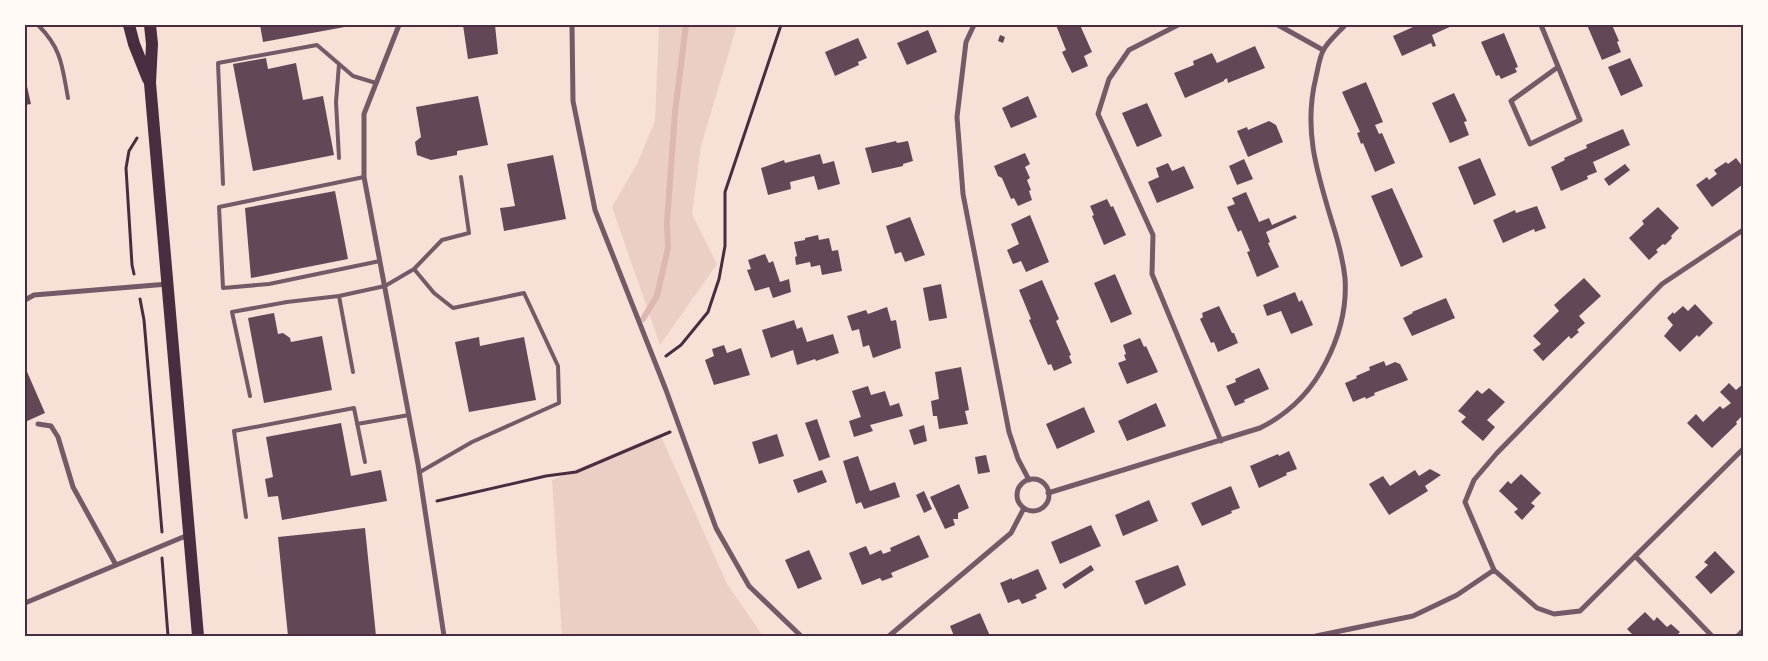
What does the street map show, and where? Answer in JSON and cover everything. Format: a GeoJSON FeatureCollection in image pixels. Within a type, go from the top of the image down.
{"type":"FeatureCollection","features":[{"type":"Feature","properties":{"kind":"main road"},"geometry":{"type":"LineString","coordinates":[[129,25],[134,44],[150,83]]}},
{"type":"Feature","properties":{"kind":"main road"},"geometry":{"type":"LineString","coordinates":[[150,25],[152,44],[150,83],[198,636]]}},
{"type":"Feature","properties":{"kind":"street"},"geometry":{"type":"LineString","coordinates":[[399,25],[364,114],[364,177],[420,472],[444,636]]}},
{"type":"Feature","properties":{"kind":"street"},"geometry":{"type":"LineString","coordinates":[[572,25],[572,101],[595,210],[716,528],[749,586],[801,636]]}},
{"type":"Feature","properties":{"kind":"street"},"geometry":{"type":"LineString","coordinates":[[974,25],[966,42],[957,118],[963,194],[1009,432],[1018,459],[1029,480]]}},
{"type":"Feature","properties":{"kind":"street"},"geometry":{"type":"LineString","coordinates":[[1178,25],[1129,50],[1110,80],[1098,114],[1152,235],[1152,274],[1221,441]]}},
{"type":"Feature","properties":{"kind":"street"},"geometry":{"type":"LineString","coordinates":[[1278,25],[1323,50]]}},
{"type":"Feature","properties":{"kind":"street"},"geometry":{"type":"LineString","coordinates":[[1048,493],[1260,428],[1279,419],[1298,403],[1318,378],[1332,349],[1344,309],[1345,279],[1341,254],[1319,177],[1311,138],[1310,112],[1314,85],[1323,50],[1345,25]]}},
{"type":"Feature","properties":{"kind":"street"},"geometry":{"type":"LineString","coordinates":[[1541,25],[1580,120],[1530,144],[1511,101],[1558,67]]}},
{"type":"Feature","properties":{"kind":"street"},"geometry":{"type":"LineString","coordinates":[[1743,230],[1662,284],[1497,453],[1474,480],[1465,502],[1494,570],[1537,608],[1554,614],[1580,611],[1743,449]]}},
{"type":"Feature","properties":{"kind":"street"},"geometry":{"type":"LineString","coordinates":[[25,300],[34,296],[168,284]]}},
{"type":"Feature","properties":{"kind":"street"},"geometry":{"type":"LineString","coordinates":[[38,424],[51,426],[58,437],[73,487],[116,565]]}},
{"type":"Feature","properties":{"kind":"street"},"geometry":{"type":"LineString","coordinates":[[1029,480],[1042,482],[1047,488],[1048,493],[1048,498],[1043,507],[1034,510],[1024,508],[1020,504],[1017,495],[1020,485],[1029,480]]}},
{"type":"Feature","properties":{"kind":"street"},"geometry":{"type":"LineString","coordinates":[[889,636],[1011,533],[1024,508]]}},
{"type":"Feature","properties":{"kind":"street"},"geometry":{"type":"LineString","coordinates":[[25,603],[188,535]]}},
{"type":"Feature","properties":{"kind":"street"},"geometry":{"type":"LineString","coordinates":[[1635,556],[1712,636]]}},
{"type":"Feature","properties":{"kind":"street"},"geometry":{"type":"LineString","coordinates":[[1316,636],[1413,616],[1457,595],[1494,570]]}},
{"type":"Feature","properties":{"kind":"lane"},"geometry":{"type":"LineString","coordinates":[[38,25],[51,38],[60,56],[68,98]]}},
{"type":"Feature","properties":{"kind":"lane"},"geometry":{"type":"LineString","coordinates":[[223,184],[218,63],[318,45],[353,76],[376,83]]}},
{"type":"Feature","properties":{"kind":"lane"},"geometry":{"type":"LineString","coordinates":[[338,64],[336,102],[339,158]]}},
{"type":"Feature","properties":{"kind":"lane"},"geometry":{"type":"LineString","coordinates":[[364,177],[220,207],[223,288],[269,284],[380,261]]}},
{"type":"Feature","properties":{"kind":"lane"},"geometry":{"type":"LineString","coordinates":[[250,396],[232,312],[287,302],[339,296],[385,286],[414,270],[442,240],[469,233],[461,177]]}},
{"type":"Feature","properties":{"kind":"lane"},"geometry":{"type":"LineString","coordinates":[[414,270],[434,292],[453,308],[524,293],[558,366],[559,403],[472,442],[420,472]]}},
{"type":"Feature","properties":{"kind":"lane"},"geometry":{"type":"LineString","coordinates":[[339,296],[353,372]]}},
{"type":"Feature","properties":{"kind":"lane"},"geometry":{"type":"LineString","coordinates":[[246,517],[234,431],[354,408],[364,462]]}},
{"type":"Feature","properties":{"kind":"lane"},"geometry":{"type":"LineString","coordinates":[[357,424],[409,415]]}},
{"type":"Feature","properties":{"kind":"lane"},"geometry":{"type":"LineString","coordinates":[[1737,636],[1743,630]]}},
{"type":"Feature","properties":{"kind":"path"},"geometry":{"type":"LineString","coordinates":[[655,364],[681,345],[708,312],[719,279],[725,246],[725,192],[781,25]]}},
{"type":"Feature","properties":{"kind":"path"},"geometry":{"type":"LineString","coordinates":[[138,137],[129,151],[126,168],[132,265],[144,320],[162,529],[168,636]]}},
{"type":"Feature","properties":{"kind":"path"},"geometry":{"type":"LineString","coordinates":[[424,502],[546,476],[576,472],[679,428]]}},
{"type":"Feature","properties":{"kind":"shaded area"},"geometry":{"type":"Polygon","coordinates":[[[659,25],[737,25],[701,146],[692,214],[717,264],[660,345],[612,207],[637,164],[655,121],[659,25]]]}},
{"type":"Feature","properties":{"kind":"shaded area"},"geometry":{"type":"Polygon","coordinates":[[[660,434],[727,584],[763,636],[562,636],[552,480],[660,434]]]}},
{"type":"Feature","properties":{"kind":"building"},"geometry":{"type":"Polygon","coordinates":[[[260,25],[350,25],[350,26],[263,42],[260,25]]]}},
{"type":"Feature","properties":{"kind":"building"},"geometry":{"type":"Polygon","coordinates":[[[463,25],[495,25],[498,54],[468,59],[463,25]]]}},
{"type":"Feature","properties":{"kind":"building"},"geometry":{"type":"Polygon","coordinates":[[[1056,25],[1080,25],[1092,52],[1084,56],[1088,66],[1072,73],[1062,52],[1066,50],[1056,25]]]}},
{"type":"Feature","properties":{"kind":"building"},"geometry":{"type":"Polygon","coordinates":[[[1411,25],[1454,25],[1432,35],[1436,46],[1433,47],[1431,43],[1402,56],[1393,36],[1413,27],[1411,25]]]}},
{"type":"Feature","properties":{"kind":"building"},"geometry":{"type":"Polygon","coordinates":[[[1587,25],[1612,25],[1619,41],[1617,42],[1621,52],[1602,60],[1587,25]]]}},
{"type":"Feature","properties":{"kind":"building"},"geometry":{"type":"Polygon","coordinates":[[[928,30],[937,52],[907,65],[897,43],[928,30]]]}},
{"type":"Feature","properties":{"kind":"building"},"geometry":{"type":"Polygon","coordinates":[[[1504,33],[1518,67],[1515,68],[1517,72],[1501,79],[1499,75],[1496,76],[1481,42],[1504,33]]]}},
{"type":"Feature","properties":{"kind":"building"},"geometry":{"type":"Polygon","coordinates":[[[1000,35],[1005,37],[1003,43],[998,41],[1000,35]]]}},
{"type":"Feature","properties":{"kind":"building"},"geometry":{"type":"Polygon","coordinates":[[[858,38],[867,58],[858,62],[859,65],[835,76],[825,52],[858,38]]]}},
{"type":"Feature","properties":{"kind":"building"},"geometry":{"type":"Polygon","coordinates":[[[1255,46],[1265,68],[1228,83],[1227,78],[1185,98],[1174,73],[1194,65],[1193,61],[1212,53],[1217,63],[1255,46]]]}},
{"type":"Feature","properties":{"kind":"building"},"geometry":{"type":"Polygon","coordinates":[[[266,58],[268,69],[296,63],[303,100],[323,96],[334,155],[253,171],[233,64],[266,58]]]}},
{"type":"Feature","properties":{"kind":"building"},"geometry":{"type":"Polygon","coordinates":[[[1630,58],[1643,86],[1621,96],[1608,67],[1630,58]]]}},
{"type":"Feature","properties":{"kind":"building"},"geometry":{"type":"Polygon","coordinates":[[[1366,82],[1383,122],[1375,125],[1379,134],[1382,133],[1395,163],[1375,172],[1363,143],[1361,144],[1357,133],[1360,132],[1342,92],[1366,82]]]}},
{"type":"Feature","properties":{"kind":"building"},"geometry":{"type":"Polygon","coordinates":[[[25,83],[31,104],[25,105],[25,83]]]}},
{"type":"Feature","properties":{"kind":"building"},"geometry":{"type":"Polygon","coordinates":[[[1454,93],[1467,121],[1464,122],[1469,135],[1450,143],[1432,103],[1454,93]]]}},
{"type":"Feature","properties":{"kind":"building"},"geometry":{"type":"Polygon","coordinates":[[[478,96],[488,145],[457,151],[457,155],[431,160],[417,155],[415,142],[421,137],[416,107],[478,96]]]}},
{"type":"Feature","properties":{"kind":"building"},"geometry":{"type":"Polygon","coordinates":[[[1028,96],[1037,117],[1011,128],[1002,108],[1028,96]]]}},
{"type":"Feature","properties":{"kind":"building"},"geometry":{"type":"Polygon","coordinates":[[[1147,103],[1162,136],[1137,147],[1122,113],[1147,103]]]}},
{"type":"Feature","properties":{"kind":"building"},"geometry":{"type":"Polygon","coordinates":[[[1269,121],[1276,125],[1283,142],[1248,157],[1237,131],[1247,127],[1248,130],[1269,121]]]}},
{"type":"Feature","properties":{"kind":"building"},"geometry":{"type":"Polygon","coordinates":[[[1623,129],[1630,145],[1593,162],[1597,172],[1587,176],[1588,179],[1561,191],[1551,167],[1565,160],[1564,158],[1587,148],[1586,145],[1623,129]]]}},
{"type":"Feature","properties":{"kind":"building"},"geometry":{"type":"Polygon","coordinates":[[[896,141],[897,143],[908,141],[913,161],[903,164],[903,166],[872,173],[865,148],[896,141]]]}},
{"type":"Feature","properties":{"kind":"building"},"geometry":{"type":"Polygon","coordinates":[[[1025,153],[1030,164],[1025,167],[1030,178],[1027,180],[1032,200],[1018,206],[1014,198],[1011,199],[1002,178],[998,176],[994,166],[1025,153]]]}},
{"type":"Feature","properties":{"kind":"building"},"geometry":{"type":"Polygon","coordinates":[[[820,154],[823,164],[834,161],[840,184],[818,190],[814,176],[790,182],[791,189],[768,195],[761,168],[784,160],[785,163],[820,154]]]}},
{"type":"Feature","properties":{"kind":"building"},"geometry":{"type":"Polygon","coordinates":[[[553,155],[566,219],[504,231],[500,208],[515,206],[507,164],[553,155]]]}},
{"type":"Feature","properties":{"kind":"building"},"geometry":{"type":"Polygon","coordinates":[[[1480,158],[1496,195],[1474,205],[1458,167],[1480,158]]]}},
{"type":"Feature","properties":{"kind":"building"},"geometry":{"type":"Polygon","coordinates":[[[1736,158],[1743,167],[1743,187],[1742,185],[1712,207],[1696,185],[1707,177],[1709,180],[1717,174],[1714,170],[1736,158]]]}},
{"type":"Feature","properties":{"kind":"building"},"geometry":{"type":"Polygon","coordinates":[[[1244,159],[1253,179],[1237,185],[1229,166],[1244,159]]]}},
{"type":"Feature","properties":{"kind":"building"},"geometry":{"type":"Polygon","coordinates":[[[1168,163],[1172,171],[1184,166],[1194,188],[1157,203],[1148,182],[1159,177],[1156,168],[1168,163]]]}},
{"type":"Feature","properties":{"kind":"building"},"geometry":{"type":"Polygon","coordinates":[[[1625,164],[1630,170],[1609,186],[1604,179],[1625,164]]]}},
{"type":"Feature","properties":{"kind":"building"},"geometry":{"type":"Polygon","coordinates":[[[1392,188],[1423,257],[1401,267],[1371,196],[1392,188]]]}},
{"type":"Feature","properties":{"kind":"building"},"geometry":{"type":"Polygon","coordinates":[[[335,191],[348,259],[251,278],[245,208],[335,191]]]}},
{"type":"Feature","properties":{"kind":"building"},"geometry":{"type":"Polygon","coordinates":[[[1246,192],[1259,222],[1269,218],[1272,225],[1295,215],[1297,218],[1266,232],[1270,242],[1268,243],[1279,267],[1257,277],[1247,252],[1250,251],[1241,230],[1238,232],[1227,207],[1235,204],[1232,198],[1246,192]]]}},
{"type":"Feature","properties":{"kind":"building"},"geometry":{"type":"Polygon","coordinates":[[[1107,199],[1111,207],[1113,206],[1126,235],[1104,245],[1090,206],[1107,199]]]}},
{"type":"Feature","properties":{"kind":"building"},"geometry":{"type":"Polygon","coordinates":[[[1537,206],[1546,228],[1535,232],[1534,229],[1503,243],[1493,220],[1515,210],[1516,213],[1537,206]]]}},
{"type":"Feature","properties":{"kind":"building"},"geometry":{"type":"Polygon","coordinates":[[[1658,207],[1679,228],[1665,245],[1663,244],[1656,250],[1658,252],[1649,260],[1629,238],[1644,224],[1642,221],[1658,207]]]}},
{"type":"Feature","properties":{"kind":"building"},"geometry":{"type":"Polygon","coordinates":[[[1030,215],[1049,262],[1026,272],[1021,261],[1013,264],[1007,250],[1019,244],[1011,224],[1030,215]]]}},
{"type":"Feature","properties":{"kind":"building"},"geometry":{"type":"Polygon","coordinates":[[[910,217],[925,255],[905,262],[901,252],[895,254],[886,226],[910,217]]]}},
{"type":"Feature","properties":{"kind":"building"},"geometry":{"type":"Polygon","coordinates":[[[818,235],[819,240],[829,238],[832,251],[838,250],[842,271],[822,275],[820,265],[811,267],[810,262],[796,265],[795,257],[797,256],[794,242],[818,235]]]}},
{"type":"Feature","properties":{"kind":"building"},"geometry":{"type":"Polygon","coordinates":[[[765,254],[769,263],[773,261],[780,282],[789,279],[791,292],[773,298],[769,287],[755,291],[747,270],[751,269],[748,260],[765,254]]]}},
{"type":"Feature","properties":{"kind":"building"},"geometry":{"type":"Polygon","coordinates":[[[1115,274],[1132,314],[1111,323],[1094,283],[1115,274]]]}},
{"type":"Feature","properties":{"kind":"building"},"geometry":{"type":"Polygon","coordinates":[[[1584,278],[1601,296],[1579,316],[1585,323],[1577,330],[1579,332],[1571,339],[1569,336],[1543,361],[1533,350],[1541,344],[1533,336],[1559,311],[1554,305],[1584,278]]]}},
{"type":"Feature","properties":{"kind":"building"},"geometry":{"type":"Polygon","coordinates":[[[1042,280],[1059,319],[1056,321],[1071,355],[1069,356],[1072,363],[1054,371],[1051,364],[1048,365],[1019,290],[1042,280]]]}},
{"type":"Feature","properties":{"kind":"building"},"geometry":{"type":"Polygon","coordinates":[[[941,284],[947,318],[929,321],[923,288],[941,284]]]}},
{"type":"Feature","properties":{"kind":"building"},"geometry":{"type":"Polygon","coordinates":[[[1295,292],[1299,302],[1302,300],[1313,325],[1291,334],[1281,311],[1267,316],[1263,305],[1295,292]]]}},
{"type":"Feature","properties":{"kind":"building"},"geometry":{"type":"Polygon","coordinates":[[[1446,298],[1455,318],[1412,336],[1403,318],[1412,312],[1446,298]]]}},
{"type":"Feature","properties":{"kind":"building"},"geometry":{"type":"Polygon","coordinates":[[[1695,304],[1713,323],[1699,337],[1697,335],[1680,352],[1664,336],[1673,325],[1667,318],[1683,306],[1688,311],[1695,304]]]}},
{"type":"Feature","properties":{"kind":"building"},"geometry":{"type":"Polygon","coordinates":[[[1219,306],[1238,343],[1218,352],[1214,342],[1211,343],[1200,319],[1203,317],[1202,313],[1219,306]]]}},
{"type":"Feature","properties":{"kind":"building"},"geometry":{"type":"Polygon","coordinates":[[[887,307],[891,321],[896,320],[901,348],[873,358],[869,345],[863,347],[859,329],[852,331],[847,316],[866,310],[868,314],[887,307]]]}},
{"type":"Feature","properties":{"kind":"building"},"geometry":{"type":"Polygon","coordinates":[[[274,313],[278,334],[283,333],[290,338],[291,342],[322,336],[332,390],[264,403],[248,318],[274,313]]]}},
{"type":"Feature","properties":{"kind":"building"},"geometry":{"type":"Polygon","coordinates":[[[794,320],[797,329],[802,327],[807,342],[833,334],[839,353],[797,365],[793,350],[771,358],[762,330],[794,320]]]}},
{"type":"Feature","properties":{"kind":"building"},"geometry":{"type":"Polygon","coordinates":[[[479,337],[480,346],[524,337],[536,400],[469,412],[455,342],[479,337]]]}},
{"type":"Feature","properties":{"kind":"building"},"geometry":{"type":"Polygon","coordinates":[[[1140,338],[1144,347],[1146,346],[1158,372],[1127,384],[1118,363],[1126,360],[1123,345],[1140,338]]]}},
{"type":"Feature","properties":{"kind":"building"},"geometry":{"type":"Polygon","coordinates":[[[724,345],[727,353],[741,348],[750,375],[714,385],[705,360],[714,356],[712,349],[724,345]]]}},
{"type":"Feature","properties":{"kind":"building"},"geometry":{"type":"Polygon","coordinates":[[[1384,361],[1386,366],[1395,362],[1400,364],[1408,380],[1374,393],[1375,395],[1366,399],[1365,397],[1353,402],[1345,383],[1370,370],[1369,367],[1384,361]]]}},
{"type":"Feature","properties":{"kind":"building"},"geometry":{"type":"Polygon","coordinates":[[[25,367],[45,413],[25,422],[25,367]]]}},
{"type":"Feature","properties":{"kind":"building"},"geometry":{"type":"Polygon","coordinates":[[[961,367],[969,410],[965,411],[968,424],[939,429],[937,416],[933,416],[931,401],[939,399],[935,372],[961,367]]]}},
{"type":"Feature","properties":{"kind":"building"},"geometry":{"type":"Polygon","coordinates":[[[1259,368],[1269,389],[1235,406],[1226,386],[1236,382],[1235,379],[1259,368]]]}},
{"type":"Feature","properties":{"kind":"building"},"geometry":{"type":"Polygon","coordinates":[[[1729,383],[1736,390],[1743,384],[1743,415],[1736,422],[1737,424],[1712,448],[1687,423],[1696,414],[1703,422],[1720,406],[1723,409],[1731,403],[1720,392],[1729,383]]]}},
{"type":"Feature","properties":{"kind":"building"},"geometry":{"type":"Polygon","coordinates":[[[868,386],[871,395],[885,391],[890,406],[899,403],[903,416],[870,425],[873,431],[854,437],[849,421],[861,417],[852,391],[868,386]]]}},
{"type":"Feature","properties":{"kind":"building"},"geometry":{"type":"Polygon","coordinates":[[[1489,388],[1505,402],[1487,420],[1495,427],[1483,441],[1461,422],[1466,417],[1458,411],[1477,390],[1482,394],[1489,388]]]}},
{"type":"Feature","properties":{"kind":"building"},"geometry":{"type":"Polygon","coordinates":[[[1156,403],[1166,426],[1127,441],[1118,421],[1156,403]]]}},
{"type":"Feature","properties":{"kind":"building"},"geometry":{"type":"Polygon","coordinates":[[[1084,407],[1095,432],[1057,449],[1046,424],[1084,407]]]}},
{"type":"Feature","properties":{"kind":"building"},"geometry":{"type":"Polygon","coordinates":[[[817,419],[830,457],[819,461],[805,423],[817,419]]]}},
{"type":"Feature","properties":{"kind":"building"},"geometry":{"type":"Polygon","coordinates":[[[341,423],[351,476],[381,470],[387,501],[282,520],[278,496],[268,497],[265,479],[273,477],[266,437],[341,423]]]}},
{"type":"Feature","properties":{"kind":"building"},"geometry":{"type":"Polygon","coordinates":[[[924,425],[927,441],[914,445],[909,430],[924,425]]]}},
{"type":"Feature","properties":{"kind":"building"},"geometry":{"type":"Polygon","coordinates":[[[777,434],[784,456],[759,464],[752,442],[777,434]]]}},
{"type":"Feature","properties":{"kind":"building"},"geometry":{"type":"Polygon","coordinates":[[[1289,451],[1297,469],[1259,488],[1250,466],[1289,451]]]}},
{"type":"Feature","properties":{"kind":"building"},"geometry":{"type":"Polygon","coordinates":[[[986,455],[990,472],[978,474],[975,457],[986,455]]]}},
{"type":"Feature","properties":{"kind":"building"},"geometry":{"type":"Polygon","coordinates":[[[858,456],[870,491],[895,482],[900,497],[864,509],[861,502],[856,504],[843,461],[858,456]]]}},
{"type":"Feature","properties":{"kind":"building"},"geometry":{"type":"Polygon","coordinates":[[[1430,469],[1441,475],[1425,486],[1428,491],[1389,515],[1369,484],[1383,476],[1390,486],[1415,470],[1419,476],[1430,469]]]}},
{"type":"Feature","properties":{"kind":"building"},"geometry":{"type":"Polygon","coordinates":[[[822,470],[827,482],[798,493],[793,480],[822,470]]]}},
{"type":"Feature","properties":{"kind":"building"},"geometry":{"type":"Polygon","coordinates":[[[1521,474],[1541,493],[1531,503],[1535,506],[1522,520],[1514,512],[1518,509],[1499,491],[1508,481],[1511,484],[1521,474]]]}},
{"type":"Feature","properties":{"kind":"building"},"geometry":{"type":"Polygon","coordinates":[[[959,484],[969,508],[958,513],[958,519],[953,519],[955,525],[945,529],[930,497],[959,484]]]}},
{"type":"Feature","properties":{"kind":"building"},"geometry":{"type":"Polygon","coordinates":[[[1231,486],[1240,508],[1202,526],[1191,503],[1231,486]]]}},
{"type":"Feature","properties":{"kind":"building"},"geometry":{"type":"Polygon","coordinates":[[[924,491],[932,509],[924,513],[916,495],[924,491]]]}},
{"type":"Feature","properties":{"kind":"building"},"geometry":{"type":"Polygon","coordinates":[[[1149,500],[1158,521],[1123,536],[1115,515],[1149,500]]]}},
{"type":"Feature","properties":{"kind":"building"},"geometry":{"type":"Polygon","coordinates":[[[1091,525],[1101,546],[1060,564],[1051,542],[1091,525]]]}},
{"type":"Feature","properties":{"kind":"building"},"geometry":{"type":"Polygon","coordinates":[[[365,528],[376,636],[288,636],[278,537],[365,528]]]}},
{"type":"Feature","properties":{"kind":"building"},"geometry":{"type":"Polygon","coordinates":[[[919,535],[929,557],[891,573],[893,577],[882,581],[880,578],[862,585],[849,553],[866,546],[870,555],[881,550],[883,554],[891,551],[890,548],[919,535]]]}},
{"type":"Feature","properties":{"kind":"building"},"geometry":{"type":"Polygon","coordinates":[[[809,550],[822,579],[798,589],[785,560],[809,550]]]}},
{"type":"Feature","properties":{"kind":"building"},"geometry":{"type":"Polygon","coordinates":[[[1715,551],[1735,572],[1711,594],[1695,577],[1708,565],[1704,562],[1715,551]]]}},
{"type":"Feature","properties":{"kind":"building"},"geometry":{"type":"Polygon","coordinates":[[[1091,565],[1094,570],[1065,589],[1062,584],[1091,565]]]}},
{"type":"Feature","properties":{"kind":"building"},"geometry":{"type":"Polygon","coordinates":[[[1178,565],[1186,585],[1145,605],[1135,581],[1178,565]]]}},
{"type":"Feature","properties":{"kind":"building"},"geometry":{"type":"Polygon","coordinates":[[[1038,569],[1047,589],[1035,595],[1037,598],[1022,604],[1019,599],[1008,603],[1000,583],[1038,569]]]}},
{"type":"Feature","properties":{"kind":"building"},"geometry":{"type":"Polygon","coordinates":[[[1645,612],[1654,621],[1657,617],[1667,627],[1671,624],[1680,632],[1676,636],[1634,636],[1627,629],[1645,612]]]}},
{"type":"Feature","properties":{"kind":"building"},"geometry":{"type":"Polygon","coordinates":[[[980,613],[990,636],[954,636],[950,626],[980,613]]]}},
{"type":"Feature","properties":{"kind":"waterway"},"geometry":{"type":"LineString","coordinates":[[643,319],[657,296],[668,248],[667,223],[675,112],[686,25]]}}]}
